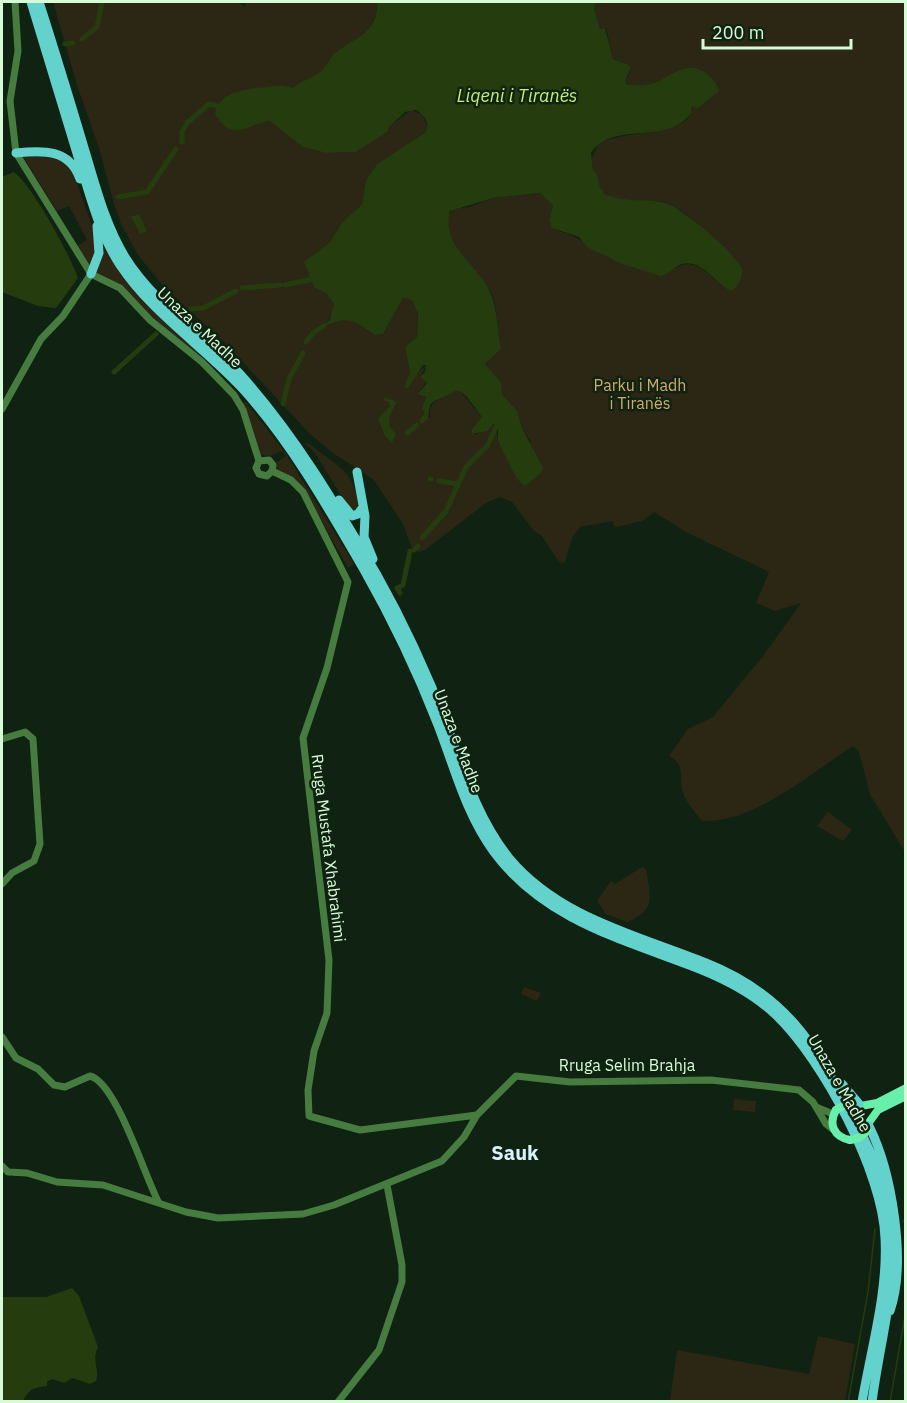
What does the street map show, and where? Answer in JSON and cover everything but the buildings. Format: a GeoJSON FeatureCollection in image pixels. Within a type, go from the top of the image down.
{"type":"FeatureCollection","features":[{"type":"Feature","properties":{"kind":"highway","name":"Unaza e Madhe"},"geometry":{"type":"LineString","coordinates":[[31,2],[98,218],[115,256],[135,284],[246,392],[302,467],[394,626],[438,725],[469,811],[503,863],[534,893],[570,918],[719,978],[769,1009],[790,1030],[815,1064],[872,1174],[881,1202],[885,1233],[881,1292],[862,1401]]}},
{"type":"Feature","properties":{"kind":"highway","name":"Unaza e Madhe"},"geometry":{"type":"LineString","coordinates":[[39,2],[102,207],[124,255],[158,298],[213,347],[254,390],[311,466],[378,578],[429,681],[481,816],[498,843],[518,868],[545,892],[590,918],[735,976],[771,1000],[806,1036],[822,1060],[875,1160],[888,1199],[893,1233],[892,1277],[872,1401]]}},
{"type":"Feature","properties":{"kind":"highway"},"geometry":{"type":"LineString","coordinates":[[16,153],[55,153],[66,157],[75,167],[86,201],[98,218],[99,253],[91,274]]}},
{"type":"Feature","properties":{"kind":"highway"},"geometry":{"type":"LineString","coordinates":[[311,466],[322,473],[350,514],[356,516],[363,507]]}},
{"type":"Feature","properties":{"kind":"highway"},"geometry":{"type":"LineString","coordinates":[[357,472],[363,507],[364,537],[377,566],[378,578]]}},
{"type":"Feature","properties":{"kind":"highway"},"geometry":{"type":"LineString","coordinates":[[735,976],[755,984],[804,1025],[848,1094],[857,1104]]}},
{"type":"Feature","properties":{"kind":"highway"},"geometry":{"type":"LineString","coordinates":[[769,1009],[806,1058],[823,1086],[834,1112]]}},
{"type":"Feature","properties":{"kind":"highway"},"geometry":{"type":"LineString","coordinates":[[868,1126],[892,1186],[900,1233],[896,1295],[885,1321]]}},
{"type":"Feature","properties":{"kind":"highway"},"geometry":{"type":"LineString","coordinates":[[848,1140],[862,1160],[873,1190],[878,1216],[881,1292]]}},
{"type":"Feature","properties":{"kind":"main road"},"geometry":{"type":"LineString","coordinates":[[906,1088],[877,1103],[857,1104],[834,1112],[832,1121],[835,1131],[848,1140],[859,1138],[879,1110],[906,1096]]}},
{"type":"Feature","properties":{"kind":"main road"},"geometry":{"type":"LineString","coordinates":[[857,1104],[868,1114],[868,1126]]}},
{"type":"Feature","properties":{"kind":"street"},"geometry":{"type":"LineString","coordinates":[[15,2],[18,51],[10,101],[16,153],[91,274],[120,288],[150,320],[202,362],[234,395],[243,410],[259,461],[256,468],[260,474],[266,476],[272,471],[273,465],[269,460],[259,461]]}},
{"type":"Feature","properties":{"kind":"street"},"geometry":{"type":"LineString","coordinates":[[2,410],[41,339],[63,316],[91,274]]}},
{"type":"Feature","properties":{"kind":"street","name":"Rruga Mustafa Xhabrahimi"},"geometry":{"type":"LineString","coordinates":[[272,471],[291,480],[303,492],[348,582],[327,668],[306,723],[302,744],[311,795],[329,955],[327,1013],[312,1058],[308,1090],[309,1116],[360,1130],[477,1115]]}},
{"type":"Feature","properties":{"kind":"street"},"geometry":{"type":"LineString","coordinates":[[2,739],[25,732],[33,739],[40,844],[34,861],[12,873],[2,884]]}},
{"type":"Feature","properties":{"kind":"street"},"geometry":{"type":"LineString","coordinates":[[2,1037],[16,1058],[38,1069],[54,1085],[65,1087],[90,1076],[99,1080],[128,1126],[148,1183],[159,1203]]}},
{"type":"Feature","properties":{"kind":"street","name":"Rruga Selim Brahja"},"geometry":{"type":"LineString","coordinates":[[2,1166],[8,1172],[27,1173],[57,1182],[103,1185],[159,1203],[218,1218],[288,1216],[334,1205],[442,1161],[464,1137],[477,1115],[516,1076],[570,1082],[711,1080],[799,1090],[835,1131]]}},
{"type":"Feature","properties":{"kind":"street","name":"Rruga Selim Brahja"},"geometry":{"type":"LineString","coordinates":[[816,1107],[834,1112]]}},
{"type":"Feature","properties":{"kind":"street"},"geometry":{"type":"LineString","coordinates":[[338,1401],[380,1350],[402,1282],[402,1265],[387,1185]]}},
{"type":"Feature","properties":{"kind":"green space","name":"Parku i Madh i Tiranës"},"geometry":{"type":"Polygon","coordinates":[[[53,2],[238,2],[245,7],[246,2],[377,2],[377,12],[370,27],[336,52],[321,72],[290,91],[327,153],[356,152],[411,110],[423,115],[428,128],[426,132],[377,164],[366,180],[362,204],[342,223],[329,243],[305,262],[313,284],[326,293],[334,304],[325,326],[352,320],[375,335],[383,334],[403,298],[412,300],[418,314],[417,338],[405,347],[410,372],[405,385],[426,365],[420,378],[427,381],[420,391],[426,397],[422,408],[426,420],[430,417],[431,406],[437,400],[455,391],[460,391],[482,417],[472,429],[475,435],[496,424],[498,441],[505,453],[531,442],[522,428],[517,411],[502,394],[501,382],[485,364],[501,349],[495,303],[488,288],[461,254],[448,230],[448,219],[453,209],[469,207],[493,198],[540,193],[553,206],[551,213],[558,231],[574,236],[600,254],[615,261],[637,266],[676,268],[691,264],[704,270],[728,290],[741,278],[742,272],[735,259],[680,210],[659,201],[628,201],[614,198],[604,193],[599,184],[591,159],[599,144],[620,137],[675,126],[685,121],[690,115],[691,106],[704,103],[716,93],[713,79],[694,68],[679,70],[646,85],[627,85],[625,81],[631,70],[627,64],[613,59],[606,28],[600,29],[594,8],[596,2],[905,2],[905,852],[870,794],[859,752],[853,746],[781,795],[761,806],[722,820],[702,821],[684,796],[680,768],[678,763],[669,756],[688,729],[713,717],[763,656],[801,603],[775,611],[756,603],[769,572],[686,532],[654,512],[642,521],[617,527],[614,526],[613,521],[580,527],[572,538],[565,562],[560,563],[541,535],[534,531],[512,502],[500,497],[486,503],[425,550],[418,552],[412,549],[403,524],[374,480],[333,453],[310,434],[226,344],[164,287],[138,255],[121,224],[113,201],[100,151],[77,85],[53,2]]]}},
{"type":"Feature","properties":{"kind":"green space"},"geometry":{"type":"Polygon","coordinates":[[[56,154],[72,169],[94,232],[123,278],[158,316],[199,352],[197,354],[150,315],[120,284],[93,271],[76,246],[87,240],[69,206],[57,211],[23,156],[56,154]]]}},
{"type":"Feature","properties":{"kind":"green space"},"geometry":{"type":"Polygon","coordinates":[[[245,401],[287,455],[354,564],[348,568],[306,493],[276,468],[277,462],[286,456],[282,451],[270,456],[260,455],[243,403],[245,401]]]}},
{"type":"Feature","properties":{"kind":"green space"},"geometry":{"type":"Polygon","coordinates":[[[305,443],[335,463],[348,476],[357,494],[359,506],[355,512],[345,502],[315,453],[305,443]]]}},
{"type":"Feature","properties":{"kind":"green space"},"geometry":{"type":"Polygon","coordinates":[[[828,812],[852,830],[843,841],[817,826],[828,812]]]}},
{"type":"Feature","properties":{"kind":"green space"},"geometry":{"type":"Polygon","coordinates":[[[642,867],[646,869],[650,895],[647,908],[643,913],[627,922],[606,914],[597,901],[611,881],[615,884],[642,867]]]}},
{"type":"Feature","properties":{"kind":"green space"},"geometry":{"type":"Polygon","coordinates":[[[524,987],[541,993],[537,1001],[521,994],[524,987]]]}},
{"type":"Feature","properties":{"kind":"green space"},"geometry":{"type":"Polygon","coordinates":[[[734,1099],[756,1101],[755,1112],[733,1110],[734,1099]]]}},
{"type":"Feature","properties":{"kind":"green space"},"geometry":{"type":"Polygon","coordinates":[[[818,1336],[855,1344],[845,1401],[670,1401],[677,1350],[809,1374],[818,1336]]]}},
{"type":"Feature","properties":{"kind":"water","name":"Liqeni i Tiranës"},"geometry":{"type":"Polygon","coordinates":[[[377,2],[596,2],[594,8],[600,29],[605,28],[613,59],[631,68],[625,81],[627,85],[653,83],[682,69],[690,68],[706,73],[714,81],[719,91],[698,108],[691,106],[691,113],[681,123],[669,129],[612,137],[600,143],[591,153],[593,170],[605,194],[620,199],[660,202],[675,207],[721,244],[742,270],[740,281],[733,290],[728,290],[707,272],[689,263],[682,264],[661,276],[619,263],[587,247],[579,237],[552,228],[549,220],[553,206],[540,193],[493,198],[450,211],[451,236],[487,286],[494,303],[501,349],[485,364],[501,382],[502,394],[517,411],[522,428],[543,468],[540,474],[525,486],[517,479],[498,441],[498,426],[494,424],[487,431],[472,434],[472,429],[482,417],[460,391],[455,391],[432,403],[427,421],[422,408],[426,397],[418,394],[427,383],[420,377],[425,372],[426,365],[423,365],[408,388],[404,387],[410,372],[405,347],[417,337],[418,313],[412,300],[403,298],[383,334],[375,335],[356,322],[346,320],[324,326],[330,319],[334,304],[326,293],[314,287],[304,262],[329,243],[342,223],[362,204],[366,180],[377,164],[426,132],[427,122],[424,117],[416,110],[405,112],[388,128],[388,131],[356,152],[327,153],[303,147],[270,121],[234,130],[222,123],[215,114],[217,107],[225,97],[231,94],[256,88],[284,86],[293,88],[320,72],[335,53],[370,28],[377,12],[377,2]]]}},
{"type":"Feature","properties":{"kind":"water"},"geometry":{"type":"Polygon","coordinates":[[[14,172],[22,179],[50,221],[78,278],[56,308],[38,306],[2,292],[2,177],[14,172]]]}},
{"type":"Feature","properties":{"kind":"water"},"geometry":{"type":"Polygon","coordinates":[[[139,214],[147,231],[140,234],[131,217],[139,214]]]}},
{"type":"Feature","properties":{"kind":"water"},"geometry":{"type":"Polygon","coordinates":[[[385,397],[397,402],[389,418],[390,426],[396,434],[392,443],[385,436],[378,419],[390,406],[389,402],[383,400],[385,397]]]}},
{"type":"Feature","properties":{"kind":"water"},"geometry":{"type":"Polygon","coordinates":[[[72,1288],[79,1296],[98,1347],[95,1356],[96,1381],[90,1384],[72,1378],[64,1383],[52,1379],[47,1382],[47,1386],[35,1388],[29,1392],[23,1401],[2,1401],[2,1297],[46,1297],[72,1288]]]}},
{"type":"Feature","properties":{"kind":"waterway"},"geometry":{"type":"LineString","coordinates":[[82,39],[97,27],[102,2]]}},
{"type":"Feature","properties":{"kind":"waterway"},"geometry":{"type":"LineString","coordinates":[[65,44],[73,43]]}},
{"type":"Feature","properties":{"kind":"waterway"},"geometry":{"type":"LineString","coordinates":[[182,142],[182,132],[188,122],[209,104],[218,106]]}},
{"type":"Feature","properties":{"kind":"waterway"},"geometry":{"type":"LineString","coordinates":[[118,197],[147,192],[176,149]]}},
{"type":"Feature","properties":{"kind":"waterway"},"geometry":{"type":"LineString","coordinates":[[285,285],[313,279]]}},
{"type":"Feature","properties":{"kind":"waterway"},"geometry":{"type":"LineString","coordinates":[[242,288],[280,285]]}},
{"type":"Feature","properties":{"kind":"waterway"},"geometry":{"type":"LineString","coordinates":[[191,309],[203,308],[236,291]]}},
{"type":"Feature","properties":{"kind":"waterway"},"geometry":{"type":"LineString","coordinates":[[306,342],[313,333],[324,326]]}},
{"type":"Feature","properties":{"kind":"waterway"},"geometry":{"type":"LineString","coordinates":[[114,372],[156,334]]}},
{"type":"Feature","properties":{"kind":"waterway"},"geometry":{"type":"LineString","coordinates":[[283,404],[289,379],[303,353]]}},
{"type":"Feature","properties":{"kind":"waterway"},"geometry":{"type":"LineString","coordinates":[[422,421],[425,417]]}},
{"type":"Feature","properties":{"kind":"waterway"},"geometry":{"type":"LineString","coordinates":[[407,433],[417,425]]}},
{"type":"Feature","properties":{"kind":"waterway"},"geometry":{"type":"LineString","coordinates":[[422,538],[446,511],[466,467],[487,446],[497,425]]}},
{"type":"Feature","properties":{"kind":"waterway"},"geometry":{"type":"LineString","coordinates":[[439,481],[457,484]]}},
{"type":"Feature","properties":{"kind":"waterway"},"geometry":{"type":"LineString","coordinates":[[414,550],[418,546]]}},
{"type":"Feature","properties":{"kind":"waterway"},"geometry":{"type":"LineString","coordinates":[[400,593],[397,588],[403,585],[410,551]]}},
{"type":"Feature","properties":{"kind":"waterway"},"geometry":{"type":"LineString","coordinates":[[848,1402],[868,1292],[875,1229]]}},
{"type":"Feature","properties":{"kind":"waterway"},"geometry":{"type":"LineString","coordinates":[[890,1402],[906,1310]]}},
{"type":"Feature","properties":{"kind":"district","name":"Sauk"},"geometry":{"type":"Point","coordinates":[515,1152]}}]}
